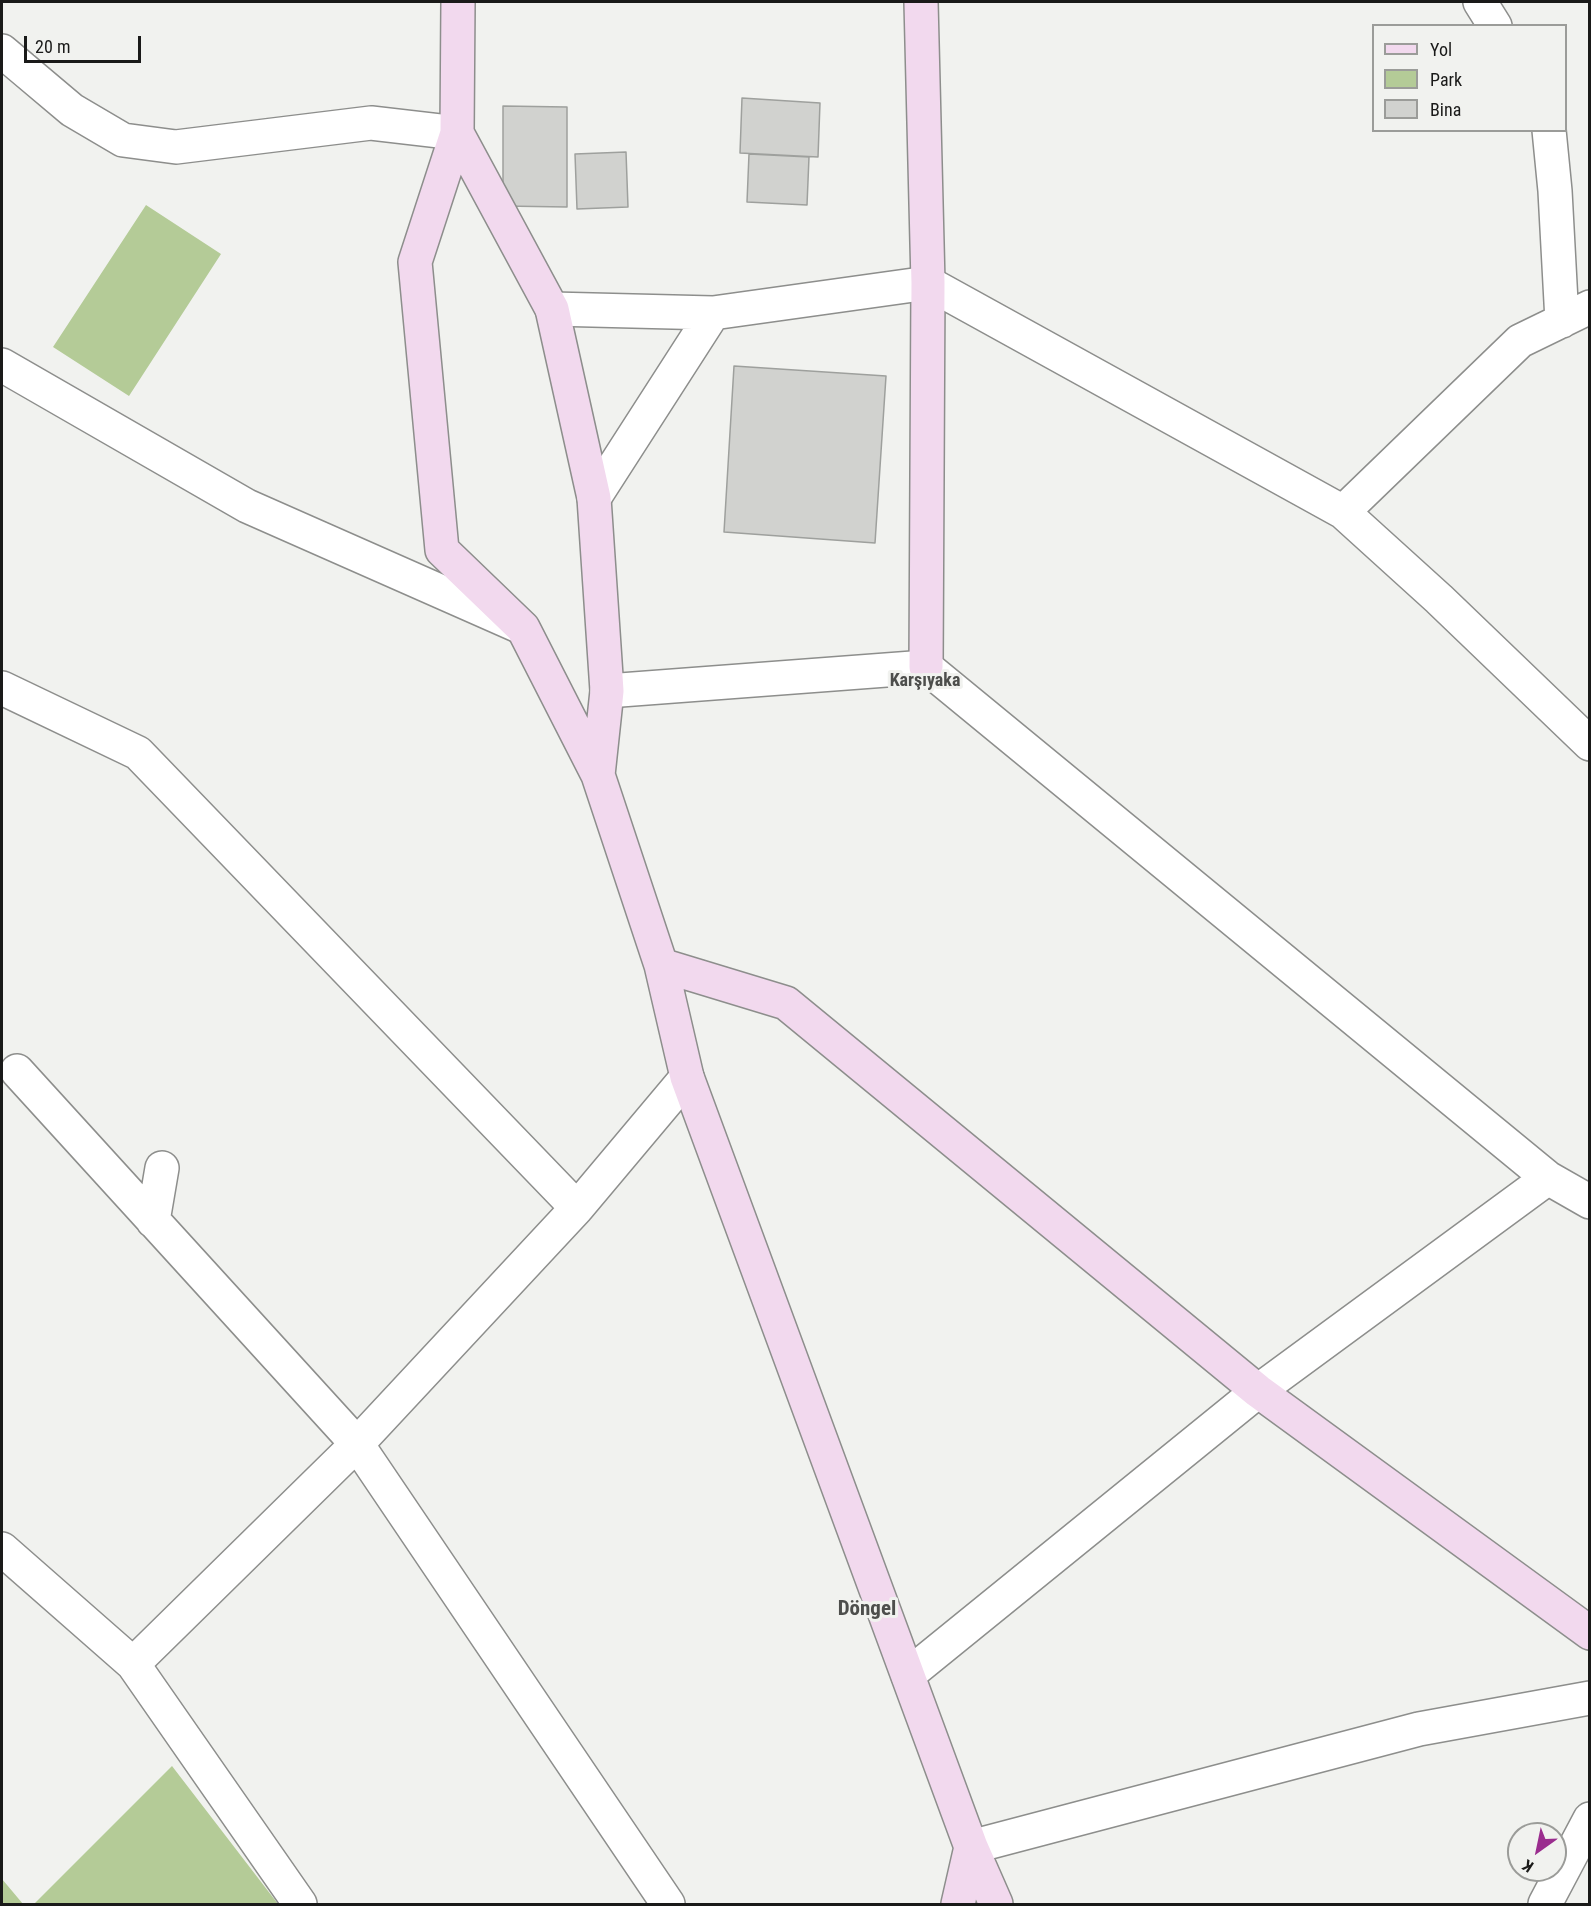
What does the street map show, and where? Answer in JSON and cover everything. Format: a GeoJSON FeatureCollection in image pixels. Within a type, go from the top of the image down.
{"type":"FeatureCollection","features":[{"type":"Feature","properties":{"kind":"street"},"geometry":{"type":"LineString","coordinates":[[458,2],[457,134],[415,262],[442,550],[523,628],[598,775],[661,965],[687,1077],[971,1847],[996,1905]]}},
{"type":"Feature","properties":{"kind":"street"},"geometry":{"type":"LineString","coordinates":[[921,2],[928,283],[926,667]]}},
{"type":"Feature","properties":{"kind":"street"},"geometry":{"type":"LineString","coordinates":[[1480,2],[1494,24]]}},
{"type":"Feature","properties":{"kind":"street"},"geometry":{"type":"LineString","coordinates":[[2,51],[72,110],[123,140],[176,147],[370,123],[457,134]]}},
{"type":"Feature","properties":{"kind":"street"},"geometry":{"type":"LineString","coordinates":[[1342,512],[1520,341],[1576,314],[1556,191],[1549,132]]}},
{"type":"Feature","properties":{"kind":"street"},"geometry":{"type":"LineString","coordinates":[[457,134],[552,309],[594,498],[607,692],[598,775]]}},
{"type":"Feature","properties":{"kind":"street"},"geometry":{"type":"LineString","coordinates":[[552,309],[713,313],[928,283],[1342,512],[1439,599],[1590,744]]}},
{"type":"Feature","properties":{"kind":"street"},"geometry":{"type":"LineString","coordinates":[[594,498],[713,313]]}},
{"type":"Feature","properties":{"kind":"street"},"geometry":{"type":"LineString","coordinates":[[2,365],[247,506],[523,628]]}},
{"type":"Feature","properties":{"kind":"street"},"geometry":{"type":"LineString","coordinates":[[607,692],[926,667],[1548,1178],[1590,1202]]}},
{"type":"Feature","properties":{"kind":"street"},"geometry":{"type":"LineString","coordinates":[[2,688],[138,753],[577,1208]]}},
{"type":"Feature","properties":{"kind":"street"},"geometry":{"type":"LineString","coordinates":[[661,965],[786,1003],[1258,1390],[1590,1633]]}},
{"type":"Feature","properties":{"kind":"street"},"geometry":{"type":"LineString","coordinates":[[17,1071],[357,1444],[668,1905]]}},
{"type":"Feature","properties":{"kind":"street"},"geometry":{"type":"LineString","coordinates":[[133,1664],[357,1444],[577,1208],[687,1077]]}},
{"type":"Feature","properties":{"kind":"street"},"geometry":{"type":"LineString","coordinates":[[153,1221],[162,1168]]}},
{"type":"Feature","properties":{"kind":"street"},"geometry":{"type":"LineString","coordinates":[[908,1675],[1258,1390],[1548,1178]]}},
{"type":"Feature","properties":{"kind":"street"},"geometry":{"type":"LineString","coordinates":[[2,1549],[133,1664],[300,1905]]}},
{"type":"Feature","properties":{"kind":"street"},"geometry":{"type":"LineString","coordinates":[[971,1847],[1419,1729],[1590,1698]]}},
{"type":"Feature","properties":{"kind":"street"},"geometry":{"type":"LineString","coordinates":[[1545,1905],[1590,1820]]}},
{"type":"Feature","properties":{"kind":"street"},"geometry":{"type":"LineString","coordinates":[[958,1905],[971,1847]]}},
{"type":"Feature","properties":{"kind":"green space"},"geometry":{"type":"Polygon","coordinates":[[[146,205],[221,254],[129,396],[53,347],[146,205]]]}},
{"type":"Feature","properties":{"kind":"green space"},"geometry":{"type":"Polygon","coordinates":[[[172,1766],[278,1904],[34,1904],[172,1766]]]}},
{"type":"Feature","properties":{"kind":"green space"},"geometry":{"type":"Polygon","coordinates":[[[2,1879],[23,1904],[2,1904],[2,1879]]]}},
{"type":"Feature","properties":{"kind":"building"},"geometry":{"type":"Polygon","coordinates":[[[742,98],[820,103],[818,157],[740,153],[742,98]]]}},
{"type":"Feature","properties":{"kind":"building"},"geometry":{"type":"Polygon","coordinates":[[[503,106],[567,107],[567,207],[503,206],[503,106]]]}},
{"type":"Feature","properties":{"kind":"building"},"geometry":{"type":"Polygon","coordinates":[[[626,152],[628,207],[577,209],[575,154],[626,152]]]}},
{"type":"Feature","properties":{"kind":"building"},"geometry":{"type":"Polygon","coordinates":[[[749,154],[809,157],[807,205],[747,202],[749,154]]]}},
{"type":"Feature","properties":{"kind":"building"},"geometry":{"type":"Polygon","coordinates":[[[734,366],[886,376],[875,543],[724,532],[734,366]]]}},
{"type":"Feature","properties":{"kind":"district","name":"Karşıyaka"},"geometry":{"type":"Point","coordinates":[925,681]}},
{"type":"Feature","properties":{"kind":"district","name":"Döngel"},"geometry":{"type":"Point","coordinates":[867,1610]}}]}
